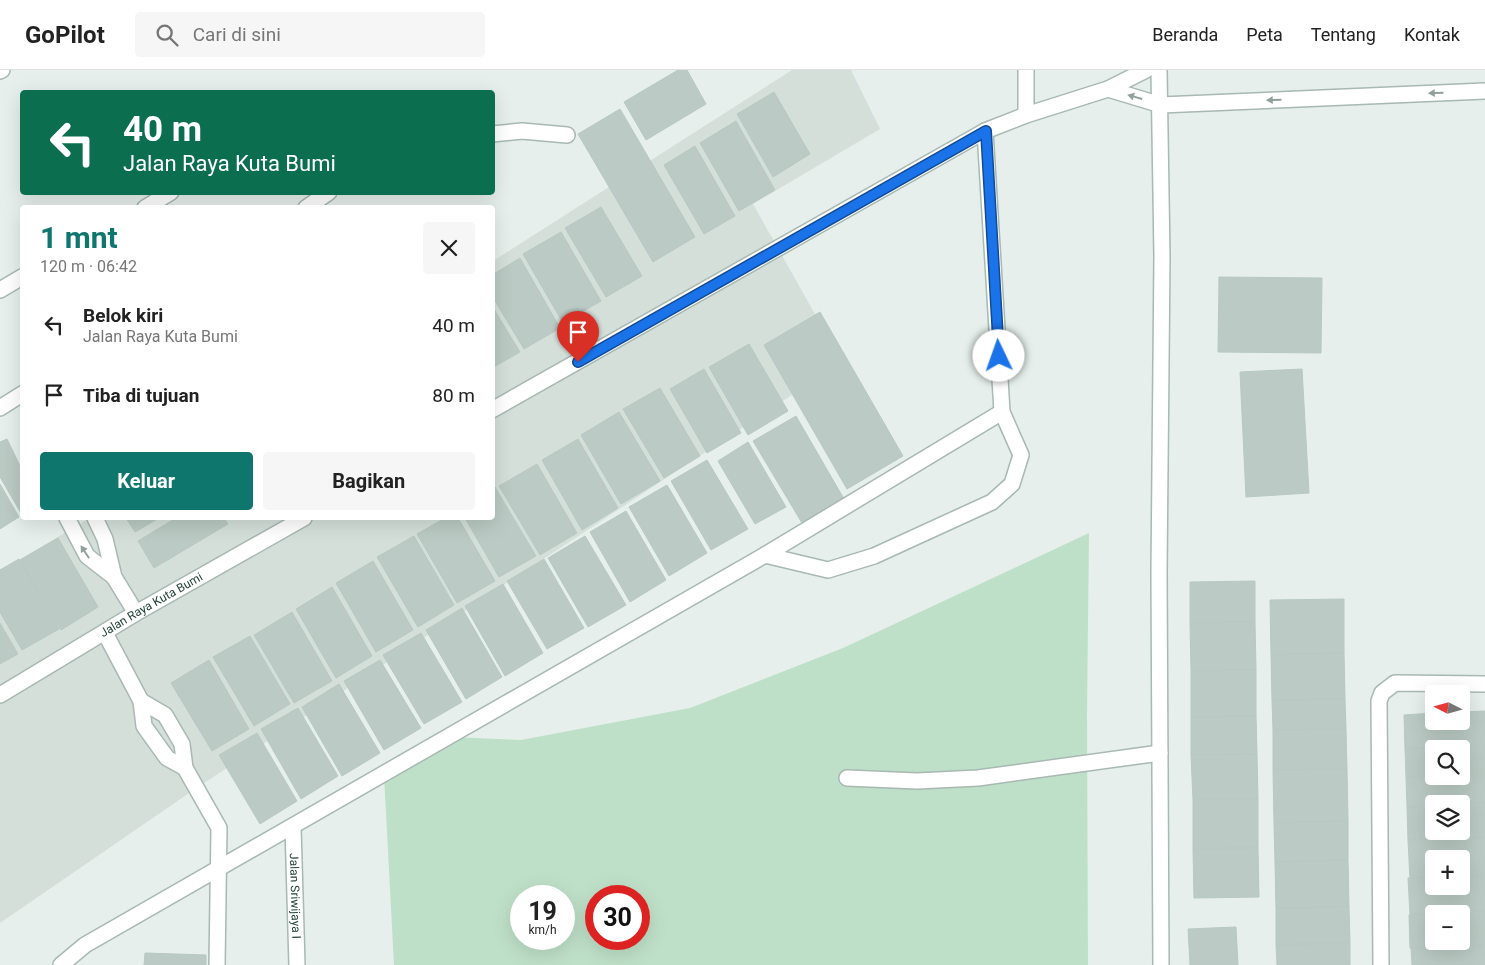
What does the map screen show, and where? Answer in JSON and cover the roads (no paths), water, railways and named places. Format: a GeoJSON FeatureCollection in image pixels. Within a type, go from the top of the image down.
{"type":"FeatureCollection","features":[{"type":"Feature","properties":{"kind":"street"},"geometry":{"type":"LineString","coordinates":[[1026,70],[1026,115]]}},
{"type":"Feature","properties":{"kind":"street"},"geometry":{"type":"LineString","coordinates":[[495,408],[986,131],[1026,115],[1108,90],[1146,70]]}},
{"type":"Feature","properties":{"kind":"street"},"geometry":{"type":"LineString","coordinates":[[1159,70],[1161,105],[1161,965]]}},
{"type":"Feature","properties":{"kind":"street"},"geometry":{"type":"LineString","coordinates":[[1108,90],[1161,105],[1485,91]]}},
{"type":"Feature","properties":{"kind":"street"},"geometry":{"type":"LineString","coordinates":[[495,134],[522,131],[567,135]]}},
{"type":"Feature","properties":{"kind":"street"},"geometry":{"type":"LineString","coordinates":[[765,555],[828,570],[874,556],[992,502],[1012,484],[1021,455],[1002,412],[986,131]]}},
{"type":"Feature","properties":{"kind":"street"},"geometry":{"type":"LineString","coordinates":[[150,205],[166,195]]}},
{"type":"Feature","properties":{"kind":"street"},"geometry":{"type":"LineString","coordinates":[[310,205],[324,195]]}},
{"type":"Feature","properties":{"kind":"street"},"geometry":{"type":"LineString","coordinates":[[0,290],[20,278]]}},
{"type":"Feature","properties":{"kind":"street"},"geometry":{"type":"LineString","coordinates":[[0,408],[20,400]]}},
{"type":"Feature","properties":{"kind":"street"},"geometry":{"type":"LineString","coordinates":[[61,965],[85,946],[765,555],[1002,412]]}},
{"type":"Feature","properties":{"kind":"street"},"geometry":{"type":"LineString","coordinates":[[68,520],[86,556],[114,577]]}},
{"type":"Feature","properties":{"kind":"street"},"geometry":{"type":"LineString","coordinates":[[96,520],[105,539],[114,577],[136,613]]}},
{"type":"Feature","properties":{"kind":"street","name":"Jalan Raya Kuta Bumi"},"geometry":{"type":"LineString","coordinates":[[0,695],[136,613],[300,520]]}},
{"type":"Feature","properties":{"kind":"street"},"geometry":{"type":"LineString","coordinates":[[105,633],[142,701],[144,726],[167,758],[185,768]]}},
{"type":"Feature","properties":{"kind":"street"},"geometry":{"type":"LineString","coordinates":[[1381,965],[1379,701],[1382,693],[1394,683],[1485,684]]}},
{"type":"Feature","properties":{"kind":"street"},"geometry":{"type":"LineString","coordinates":[[142,701],[165,715],[182,744],[185,768],[219,828],[216,965]]}},
{"type":"Feature","properties":{"kind":"street"},"geometry":{"type":"LineString","coordinates":[[847,778],[916,781],[978,778],[1160,754]]}},
{"type":"Feature","properties":{"kind":"street","name":"Jalan Sriwijaya I"},"geometry":{"type":"LineString","coordinates":[[293,827],[297,965]]}}]}
